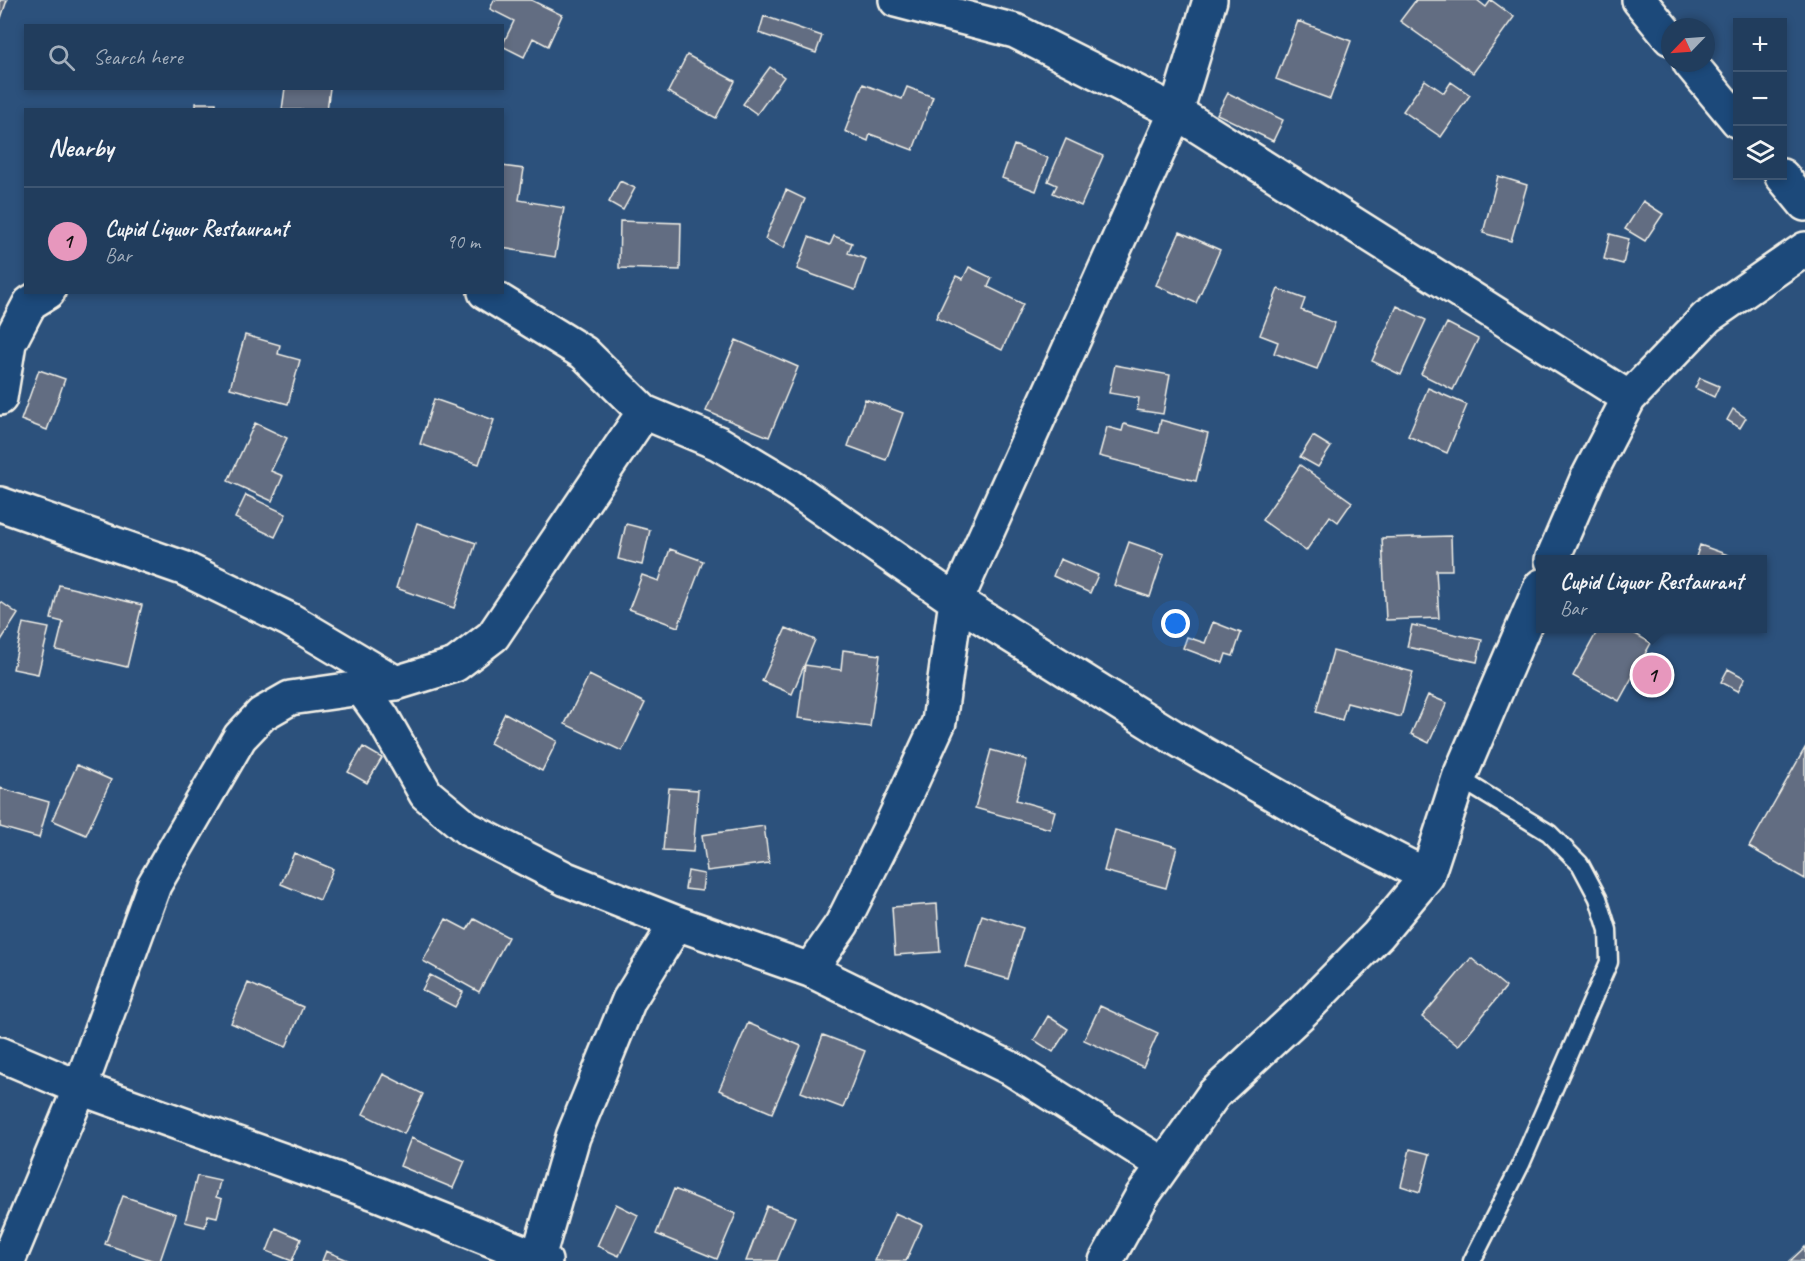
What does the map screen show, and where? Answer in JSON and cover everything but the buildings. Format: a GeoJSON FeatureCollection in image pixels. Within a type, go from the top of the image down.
{"type":"FeatureCollection","features":[{"type":"Feature","properties":{"kind":"street"},"geometry":{"type":"LineString","coordinates":[[896,0],[1015,31],[1176,112],[1629,398]]}},
{"type":"Feature","properties":{"kind":"street"},"geometry":{"type":"LineString","coordinates":[[810,970],[842,924],[893,822],[939,722],[956,601],[1176,112],[1210,0]]}},
{"type":"Feature","properties":{"kind":"street"},"geometry":{"type":"LineString","coordinates":[[1639,0],[1661,27]]}},
{"type":"Feature","properties":{"kind":"street"},"geometry":{"type":"LineString","coordinates":[[1697,72],[1733,116]]}},
{"type":"Feature","properties":{"kind":"street"},"geometry":{"type":"LineString","coordinates":[[1785,180],[1805,204]]}},
{"type":"Feature","properties":{"kind":"street"},"geometry":{"type":"LineString","coordinates":[[1554,555],[1587,479],[1629,398],[1707,317],[1805,249]]}},
{"type":"Feature","properties":{"kind":"street"},"geometry":{"type":"LineString","coordinates":[[0,398],[9,343],[30,303],[45,294]]}},
{"type":"Feature","properties":{"kind":"street"},"geometry":{"type":"LineString","coordinates":[[488,294],[584,353],[644,412],[718,443],[790,486],[956,601],[1172,736],[1326,824],[1427,876]]}},
{"type":"Feature","properties":{"kind":"street"},"geometry":{"type":"LineString","coordinates":[[6,1259],[80,1088],[154,885],[240,737],[261,714],[290,698],[396,683],[455,665],[494,636],[644,412]]}},
{"type":"Feature","properties":{"kind":"street"},"geometry":{"type":"LineString","coordinates":[[0,504],[183,568],[290,620],[396,683]]}},
{"type":"Feature","properties":{"kind":"street"},"geometry":{"type":"LineString","coordinates":[[1106,1261],[1142,1196],[1214,1094],[1301,1013],[1371,943],[1427,876],[1460,778],[1536,598]]}},
{"type":"Feature","properties":{"kind":"street"},"geometry":{"type":"LineString","coordinates":[[362,689],[382,717],[426,794],[468,829],[566,879],[810,970],[1012,1069],[1164,1165]]}},
{"type":"Feature","properties":{"kind":"street"},"geometry":{"type":"LineString","coordinates":[[0,1053],[80,1088],[378,1194],[540,1260],[573,1137],[624,1010],[677,922]]}},
{"type":"Feature","properties":{"kind":"lane"},"geometry":{"type":"LineString","coordinates":[[1460,778],[1549,833],[1580,864],[1598,898],[1608,930],[1609,962],[1521,1164],[1472,1261]]}},
{"type":"Feature","properties":{"kind":"place","name":"Cupid Liquor Restaurant"},"geometry":{"type":"Point","coordinates":[1652,675]}}]}
